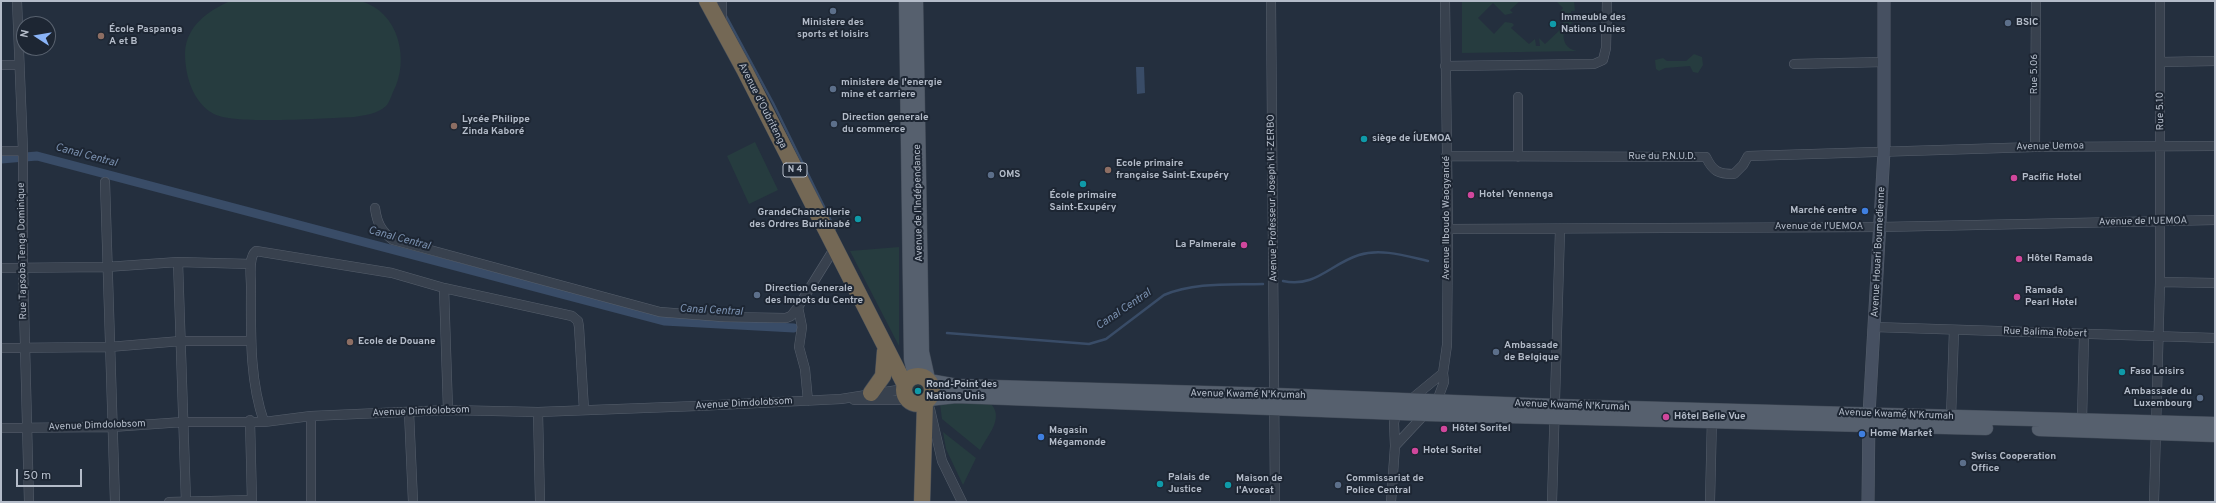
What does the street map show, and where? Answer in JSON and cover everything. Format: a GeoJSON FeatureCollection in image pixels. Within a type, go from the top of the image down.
{"type":"FeatureCollection","features":[{"type":"Feature","properties":{"kind":"highway","name":"Avenue d'Oubritenga"},"geometry":{"type":"LineString","coordinates":[[707,1],[745,71],[834,249],[884,344],[918,390]]}},
{"type":"Feature","properties":{"kind":"highway"},"geometry":{"type":"LineString","coordinates":[[871,393],[883,376],[884,344]]}},
{"type":"Feature","properties":{"kind":"highway"},"geometry":{"type":"LineString","coordinates":[[918,390],[925,468],[922,502]]}},
{"type":"Feature","properties":{"kind":"main road","name":"Avenue de l'Indépendance"},"geometry":{"type":"LineString","coordinates":[[906,1],[911,38],[912,126],[923,364],[918,390]]}},
{"type":"Feature","properties":{"kind":"main road","name":"Avenue de l'Indépendance"},"geometry":{"type":"LineString","coordinates":[[911,38],[916,1]]}},
{"type":"Feature","properties":{"kind":"main road","name":"Avenue Houari Boumedienne"},"geometry":{"type":"LineString","coordinates":[[1868,502],[1869,419],[1881,227],[1884,151],[1884,1]]}},
{"type":"Feature","properties":{"kind":"main road","name":"Avenue Kwamé N'Krumah"},"geometry":{"type":"LineString","coordinates":[[918,390],[956,396],[1192,399],[1275,402],[1437,401],[1555,411]]}},
{"type":"Feature","properties":{"kind":"main road","name":"Avenue Kwamé N'Krumah"},"geometry":{"type":"LineString","coordinates":[[1275,402],[1396,413],[1426,414],[1555,411],[1869,419],[2082,421],[2215,435]]}},
{"type":"Feature","properties":{"kind":"main road","name":"Avenue Kwamé N'Krumah"},"geometry":{"type":"LineString","coordinates":[[1943,420],[2156,428],[2215,424]]}},
{"type":"Feature","properties":{"kind":"street","name":"Rue Tapsoba Tenga Dominique"},"geometry":{"type":"LineString","coordinates":[[17,1],[23,151],[23,267],[29,502]]}},
{"type":"Feature","properties":{"kind":"street"},"geometry":{"type":"LineString","coordinates":[[722,1],[722,30]]}},
{"type":"Feature","properties":{"kind":"street","name":"Avenue Professeur Joseph KI-ZERBO"},"geometry":{"type":"LineString","coordinates":[[1271,1],[1275,402],[1274,502]]}},
{"type":"Feature","properties":{"kind":"street","name":"Avenue Ilboudo Waogyandé"},"geometry":{"type":"LineString","coordinates":[[1437,401],[1444,382],[1443,373],[1447,345],[1448,230],[1445,1]]}},
{"type":"Feature","properties":{"kind":"street"},"geometry":{"type":"LineString","coordinates":[[1446,66],[1594,64],[1603,60],[1606,48],[1607,1]]}},
{"type":"Feature","properties":{"kind":"street","name":"Rue 5.06"},"geometry":{"type":"LineString","coordinates":[[2035,147],[2036,1]]}},
{"type":"Feature","properties":{"kind":"street","name":"Rue 5.10"},"geometry":{"type":"LineString","coordinates":[[2154,502],[2162,147],[2160,1]]}},
{"type":"Feature","properties":{"kind":"street"},"geometry":{"type":"LineString","coordinates":[[2160,62],[2215,61]]}},
{"type":"Feature","properties":{"kind":"street"},"geometry":{"type":"LineString","coordinates":[[1794,64],[1884,62]]}},
{"type":"Feature","properties":{"kind":"street"},"geometry":{"type":"LineString","coordinates":[[1,65],[19,65]]}},
{"type":"Feature","properties":{"kind":"street"},"geometry":{"type":"LineString","coordinates":[[1518,97],[1518,157]]}},
{"type":"Feature","properties":{"kind":"street","name":"Avenue Uemoa"},"geometry":{"type":"LineString","coordinates":[[1884,151],[2035,147],[2215,146]]}},
{"type":"Feature","properties":{"kind":"street"},"geometry":{"type":"LineString","coordinates":[[1,151],[23,151]]}},
{"type":"Feature","properties":{"kind":"street","name":"Rue du P.N.U.D."},"geometry":{"type":"LineString","coordinates":[[1446,156],[1706,157],[1712,168],[1722,174],[1734,174],[1744,165],[1748,156],[1884,151]]}},
{"type":"Feature","properties":{"kind":"street"},"geometry":{"type":"LineString","coordinates":[[105,182],[106,267],[115,502]]}},
{"type":"Feature","properties":{"kind":"street"},"geometry":{"type":"LineString","coordinates":[[375,208],[377,220],[383,232],[393,240],[660,312],[725,317],[786,318],[791,316],[798,307],[834,249]]}},
{"type":"Feature","properties":{"kind":"street","name":"Avenue de l'UEMOA"},"geometry":{"type":"LineString","coordinates":[[1448,230],[1881,227],[2215,220]]}},
{"type":"Feature","properties":{"kind":"street"},"geometry":{"type":"LineString","coordinates":[[1552,502],[1560,230]]}},
{"type":"Feature","properties":{"kind":"street"},"geometry":{"type":"LineString","coordinates":[[264,422],[258,404],[250,341],[251,264],[256,250],[392,273],[444,288],[567,314],[576,318],[579,327],[584,410]]}},
{"type":"Feature","properties":{"kind":"street"},"geometry":{"type":"LineString","coordinates":[[1,268],[106,267],[178,262],[251,264]]}},
{"type":"Feature","properties":{"kind":"street"},"geometry":{"type":"LineString","coordinates":[[178,262],[186,502]]}},
{"type":"Feature","properties":{"kind":"street"},"geometry":{"type":"LineString","coordinates":[[2160,282],[2215,283]]}},
{"type":"Feature","properties":{"kind":"street"},"geometry":{"type":"LineString","coordinates":[[444,288],[448,410]]}},
{"type":"Feature","properties":{"kind":"street"},"geometry":{"type":"LineString","coordinates":[[798,307],[802,327],[799,347],[804,369],[808,400]]}},
{"type":"Feature","properties":{"kind":"street","name":"Rue Balima Robert"},"geometry":{"type":"LineString","coordinates":[[1874,327],[2084,335],[2215,338]]}},
{"type":"Feature","properties":{"kind":"street"},"geometry":{"type":"LineString","coordinates":[[1943,420],[1954,330]]}},
{"type":"Feature","properties":{"kind":"street"},"geometry":{"type":"LineString","coordinates":[[2082,421],[2084,335]]}},
{"type":"Feature","properties":{"kind":"street"},"geometry":{"type":"LineString","coordinates":[[1,348],[109,346],[181,341],[250,341]]}},
{"type":"Feature","properties":{"kind":"street"},"geometry":{"type":"LineString","coordinates":[[1391,502],[1395,446],[1393,431],[1396,413],[1443,373]]}},
{"type":"Feature","properties":{"kind":"street"},"geometry":{"type":"LineString","coordinates":[[918,390],[942,461],[962,502]]}},
{"type":"Feature","properties":{"kind":"street","name":"Avenue Dimdolobsom"},"geometry":{"type":"LineString","coordinates":[[841,399],[871,393],[918,390]]}},
{"type":"Feature","properties":{"kind":"street","name":"Avenue Dimdolobsom"},"geometry":{"type":"LineString","coordinates":[[1,428],[112,427],[183,422],[250,420],[264,422],[311,416],[448,410],[538,412],[808,400],[841,399],[870,401],[918,390]]}},
{"type":"Feature","properties":{"kind":"street"},"geometry":{"type":"LineString","coordinates":[[1395,446],[1437,401]]}},
{"type":"Feature","properties":{"kind":"street"},"geometry":{"type":"LineString","coordinates":[[409,412],[413,502]]}},
{"type":"Feature","properties":{"kind":"street"},"geometry":{"type":"LineString","coordinates":[[538,412],[540,502]]}},
{"type":"Feature","properties":{"kind":"street"},"geometry":{"type":"LineString","coordinates":[[1710,502],[1712,415]]}},
{"type":"Feature","properties":{"kind":"street"},"geometry":{"type":"LineString","coordinates":[[311,416],[311,502]]}},
{"type":"Feature","properties":{"kind":"street"},"geometry":{"type":"LineString","coordinates":[[169,502],[252,501],[250,420]]}},
{"type":"Feature","properties":{"kind":"green space"},"geometry":{"type":"Polygon","coordinates":[[[230,1],[360,1],[373,6],[384,15],[398,38],[400,66],[398,79],[388,103],[383,109],[367,115],[354,117],[260,120],[225,117],[214,114],[201,103],[192,88],[185,62],[186,43],[194,27],[206,15],[230,1]]]}},
{"type":"Feature","properties":{"kind":"green space"},"geometry":{"type":"Polygon","coordinates":[[[1462,1],[1520,1],[1510,10],[1513,13],[1505,15],[1493,3],[1478,18],[1494,34],[1505,22],[1512,23],[1514,25],[1511,28],[1529,44],[1535,39],[1536,46],[1540,46],[1539,38],[1545,44],[1561,29],[1559,26],[1565,21],[1574,21],[1564,30],[1564,41],[1570,48],[1577,51],[1462,53],[1462,1]]]}},
{"type":"Feature","properties":{"kind":"green space"},"geometry":{"type":"Polygon","coordinates":[[[1556,1],[1574,1],[1575,11],[1571,11],[1571,16],[1565,16],[1560,12],[1563,8],[1556,1]]]}},
{"type":"Feature","properties":{"kind":"green space"},"geometry":{"type":"Polygon","coordinates":[[[1694,54],[1702,57],[1703,65],[1698,73],[1693,72],[1690,66],[1665,68],[1659,71],[1656,69],[1655,60],[1663,58],[1667,61],[1686,61],[1694,54]]]}},
{"type":"Feature","properties":{"kind":"green space"},"geometry":{"type":"Polygon","coordinates":[[[755,142],[778,190],[749,204],[727,156],[755,142]]]}},
{"type":"Feature","properties":{"kind":"green space"},"geometry":{"type":"Polygon","coordinates":[[[899,247],[899,346],[850,251],[899,247]]]}},
{"type":"Feature","properties":{"kind":"green space","name":"Rond-Point des Nations Unis"},"geometry":{"type":"Polygon","coordinates":[[[916,385],[920,385],[924,391],[920,397],[916,397],[912,393],[912,389],[916,385]]]}},
{"type":"Feature","properties":{"kind":"green space"},"geometry":{"type":"Polygon","coordinates":[[[953,401],[990,403],[994,408],[996,420],[994,426],[980,450],[942,419],[940,404],[953,401]]]}},
{"type":"Feature","properties":{"kind":"green space"},"geometry":{"type":"Polygon","coordinates":[[[943,432],[976,458],[963,485],[946,449],[943,432]]]}},
{"type":"Feature","properties":{"kind":"water"},"geometry":{"type":"Polygon","coordinates":[[[1136,67],[1144,67],[1145,93],[1137,94],[1136,67]]]}},
{"type":"Feature","properties":{"kind":"waterway"},"geometry":{"type":"LineString","coordinates":[[725,14],[773,103],[835,229]]}},
{"type":"Feature","properties":{"kind":"waterway","name":"Canal Central"},"geometry":{"type":"LineString","coordinates":[[1,159],[37,156],[664,321],[794,328]]}},
{"type":"Feature","properties":{"kind":"waterway"},"geometry":{"type":"LineString","coordinates":[[1283,281],[1305,281],[1314,278],[1349,259],[1367,253],[1376,252],[1402,255],[1428,261]]}},
{"type":"Feature","properties":{"kind":"waterway","name":"Canal Central"},"geometry":{"type":"LineString","coordinates":[[947,333],[1089,344],[1106,339],[1164,295],[1200,286],[1263,284]]}},
{"type":"Feature","properties":{"kind":"place","name":"Ministere des sports et loisirs"},"geometry":{"type":"Point","coordinates":[833,11]}},
{"type":"Feature","properties":{"kind":"place","name":"BSIC"},"geometry":{"type":"Point","coordinates":[2008,23]}},
{"type":"Feature","properties":{"kind":"place","name":"Immeuble des Nations Unies"},"geometry":{"type":"Point","coordinates":[1553,24]}},
{"type":"Feature","properties":{"kind":"place","name":"École Paspanga A et B"},"geometry":{"type":"Point","coordinates":[101,36]}},
{"type":"Feature","properties":{"kind":"place","name":"ministere de l'energie mine et carriere"},"geometry":{"type":"Point","coordinates":[833,89]}},
{"type":"Feature","properties":{"kind":"place","name":"Direction generale du commerce"},"geometry":{"type":"Point","coordinates":[834,124]}},
{"type":"Feature","properties":{"kind":"place","name":"Lycée Philippe Zinda Kaboré"},"geometry":{"type":"Point","coordinates":[454,126]}},
{"type":"Feature","properties":{"kind":"place","name":"siège de l´UEMOA"},"geometry":{"type":"Point","coordinates":[1364,139]}},
{"type":"Feature","properties":{"kind":"place","name":"Ecole primaire française Saint-Exupéry"},"geometry":{"type":"Point","coordinates":[1108,170]}},
{"type":"Feature","properties":{"kind":"place","name":"OMS"},"geometry":{"type":"Point","coordinates":[991,175]}},
{"type":"Feature","properties":{"kind":"place","name":"Pacific Hotel"},"geometry":{"type":"Point","coordinates":[2014,178]}},
{"type":"Feature","properties":{"kind":"place","name":"École primaire Saint-Exupéry"},"geometry":{"type":"Point","coordinates":[1083,184]}},
{"type":"Feature","properties":{"kind":"place","name":"Hotel Yennenga"},"geometry":{"type":"Point","coordinates":[1471,195]}},
{"type":"Feature","properties":{"kind":"place","name":"Marché centre"},"geometry":{"type":"Point","coordinates":[1865,211]}},
{"type":"Feature","properties":{"kind":"place","name":"GrandeChancellerie des Ordres Burkinabé"},"geometry":{"type":"Point","coordinates":[858,219]}},
{"type":"Feature","properties":{"kind":"place","name":"La Palmeraie"},"geometry":{"type":"Point","coordinates":[1244,245]}},
{"type":"Feature","properties":{"kind":"place","name":"Hôtel Ramada"},"geometry":{"type":"Point","coordinates":[2019,259]}},
{"type":"Feature","properties":{"kind":"place","name":"Direction Generale des Impots du Centre"},"geometry":{"type":"Point","coordinates":[757,295]}},
{"type":"Feature","properties":{"kind":"place","name":"Ramada Pearl Hotel"},"geometry":{"type":"Point","coordinates":[2017,297]}},
{"type":"Feature","properties":{"kind":"place","name":"Ecole de Douane"},"geometry":{"type":"Point","coordinates":[350,342]}},
{"type":"Feature","properties":{"kind":"place","name":"Ambassade de Belgique"},"geometry":{"type":"Point","coordinates":[1496,352]}},
{"type":"Feature","properties":{"kind":"place","name":"Faso Loisirs"},"geometry":{"type":"Point","coordinates":[2122,372]}},
{"type":"Feature","properties":{"kind":"place","name":"Rond-Point des Nations Unis"},"geometry":{"type":"Point","coordinates":[918,391]}},
{"type":"Feature","properties":{"kind":"place","name":"Ambassade du Luxembourg"},"geometry":{"type":"Point","coordinates":[2200,398]}},
{"type":"Feature","properties":{"kind":"place","name":"Hôtel Belle Vue"},"geometry":{"type":"Point","coordinates":[1666,417]}},
{"type":"Feature","properties":{"kind":"place","name":"Hôtel Soritel"},"geometry":{"type":"Point","coordinates":[1444,429]}},
{"type":"Feature","properties":{"kind":"place","name":"Home Market"},"geometry":{"type":"Point","coordinates":[1862,434]}},
{"type":"Feature","properties":{"kind":"place","name":"Magasin Mégamonde"},"geometry":{"type":"Point","coordinates":[1041,437]}},
{"type":"Feature","properties":{"kind":"place","name":"Hotel Soritel"},"geometry":{"type":"Point","coordinates":[1415,451]}},
{"type":"Feature","properties":{"kind":"place","name":"Swiss Cooperation Office"},"geometry":{"type":"Point","coordinates":[1963,463]}},
{"type":"Feature","properties":{"kind":"place","name":"Palais de Justice"},"geometry":{"type":"Point","coordinates":[1160,484]}},
{"type":"Feature","properties":{"kind":"place","name":"Maison de l'Avocat"},"geometry":{"type":"Point","coordinates":[1228,485]}},
{"type":"Feature","properties":{"kind":"place","name":"Commissariat de Police Central"},"geometry":{"type":"Point","coordinates":[1338,485]}}]}
